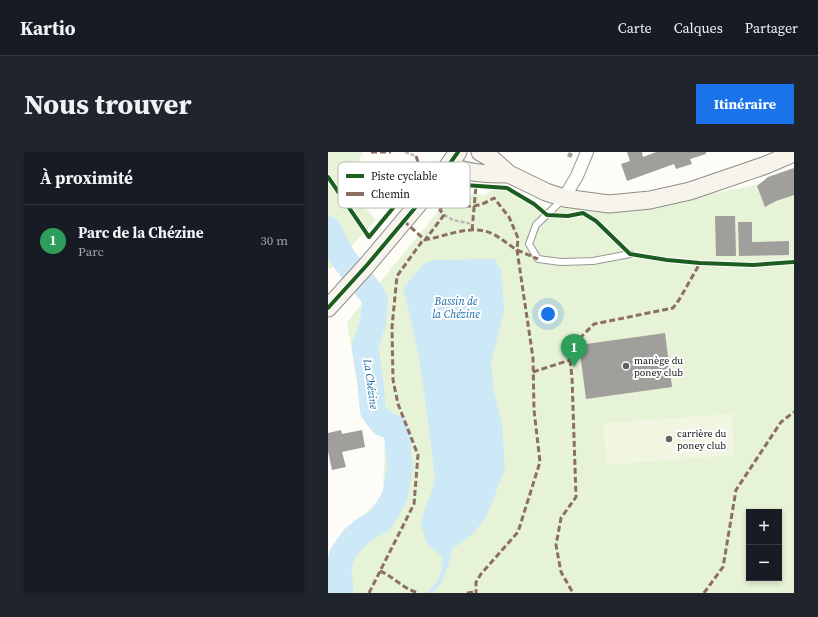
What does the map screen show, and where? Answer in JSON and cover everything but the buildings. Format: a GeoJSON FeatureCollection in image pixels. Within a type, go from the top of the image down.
{"type":"FeatureCollection","features":[{"type":"Feature","properties":{"kind":"street"},"geometry":{"type":"LineString","coordinates":[[480,152],[492,159],[509,174],[546,192],[564,198],[609,204],[650,200],[690,191],[766,165],[794,153]]}},
{"type":"Feature","properties":{"kind":"street"},"geometry":{"type":"LineString","coordinates":[[564,198],[577,176],[587,152]]}},
{"type":"Feature","properties":{"kind":"street"},"geometry":{"type":"LineString","coordinates":[[766,165],[794,159]]}},
{"type":"Feature","properties":{"kind":"street"},"geometry":{"type":"LineString","coordinates":[[470,172],[509,174]]}},
{"type":"Feature","properties":{"kind":"street"},"geometry":{"type":"LineString","coordinates":[[328,308],[367,265],[415,208]]}},
{"type":"Feature","properties":{"kind":"lane"},"geometry":{"type":"LineString","coordinates":[[564,198],[536,225],[528,244],[538,259],[561,262],[593,261],[630,254]]}},
{"type":"Feature","properties":{"kind":"path"},"geometry":{"type":"LineString","coordinates":[[405,152],[416,156]]}},
{"type":"Feature","properties":{"kind":"path"},"geometry":{"type":"LineString","coordinates":[[444,215],[453,220],[472,224]]}},
{"type":"Feature","properties":{"kind":"green space"},"geometry":{"type":"Polygon","coordinates":[[[328,152],[363,152],[358,162],[338,162],[338,208],[365,208],[376,220],[330,269],[328,267],[328,152]]]}},
{"type":"Feature","properties":{"kind":"green space"},"geometry":{"type":"Polygon","coordinates":[[[794,171],[794,593],[328,593],[328,580],[336,542],[383,496],[385,439],[362,413],[347,322],[436,214],[439,208],[470,208],[470,194],[485,195],[500,184],[546,208],[630,210],[755,185],[794,171]]]}},
{"type":"Feature","properties":{"kind":"green space","name":"carrière du poney club"},"geometry":{"type":"Polygon","coordinates":[[[732,414],[734,455],[606,465],[604,423],[732,414]]]}},
{"type":"Feature","properties":{"kind":"water","name":"Bassin de la Chézine"},"geometry":{"type":"Polygon","coordinates":[[[495,259],[501,271],[504,311],[491,362],[494,391],[502,423],[505,469],[487,515],[472,535],[452,549],[448,568],[441,568],[443,557],[428,545],[421,526],[422,517],[432,491],[435,478],[419,359],[403,288],[425,263],[434,260],[495,259]]]}},
{"type":"Feature","properties":{"kind":"waterway","name":"La Chézine"},"geometry":{"type":"LineString","coordinates":[[328,229],[343,258],[372,294],[375,301],[373,323],[365,346],[373,411],[382,423],[395,428],[400,468],[395,496],[381,520],[365,529],[353,539],[342,555],[338,569],[341,593]]}},
{"type":"Feature","properties":{"kind":"waterway"},"geometry":{"type":"LineString","coordinates":[[430,593],[440,581],[445,567]]}},
{"type":"Feature","properties":{"kind":"marked path"},"geometry":{"type":"LineString","coordinates":[[371,152],[391,152]]}},
{"type":"Feature","properties":{"kind":"marked path"},"geometry":{"type":"LineString","coordinates":[[416,156],[418,162]]}},
{"type":"Feature","properties":{"kind":"marked path"},"geometry":{"type":"LineString","coordinates":[[472,230],[476,186]]}},
{"type":"Feature","properties":{"kind":"marked path"},"geometry":{"type":"LineString","coordinates":[[470,206],[476,206],[494,198],[509,217],[518,238],[517,250],[538,259]]}},
{"type":"Feature","properties":{"kind":"marked path"},"geometry":{"type":"LineString","coordinates":[[404,221],[425,240],[444,215],[440,210],[441,208]]}},
{"type":"Feature","properties":{"kind":"marked path"},"geometry":{"type":"LineString","coordinates":[[369,593],[414,504],[418,455],[398,404],[393,380],[392,327],[397,276],[423,240],[467,230],[484,231],[493,234],[517,250],[533,358],[534,410],[540,462],[518,532],[481,574],[476,582],[476,593]]}},
{"type":"Feature","properties":{"kind":"marked path"},"geometry":{"type":"LineString","coordinates":[[533,372],[570,360],[575,343],[594,324],[673,308],[700,263]]}},
{"type":"Feature","properties":{"kind":"marked path"},"geometry":{"type":"LineString","coordinates":[[570,360],[572,377],[576,497],[561,518],[556,545],[561,572],[573,593]]}},
{"type":"Feature","properties":{"kind":"marked path"},"geometry":{"type":"LineString","coordinates":[[704,593],[723,567],[736,490],[781,422],[794,412]]}},
{"type":"Feature","properties":{"kind":"marked path"},"geometry":{"type":"LineString","coordinates":[[380,571],[390,576],[408,589],[419,593]]}},
{"type":"Feature","properties":{"kind":"marked path"},"geometry":{"type":"LineString","coordinates":[[467,593],[476,592]]}},
{"type":"Feature","properties":{"kind":"cycle path"},"geometry":{"type":"LineString","coordinates":[[451,162],[458,152]]}},
{"type":"Feature","properties":{"kind":"cycle path"},"geometry":{"type":"LineString","coordinates":[[328,177],[338,192]]}},
{"type":"Feature","properties":{"kind":"cycle path"},"geometry":{"type":"LineString","coordinates":[[470,185],[507,188],[534,204],[547,215],[568,216],[583,213],[596,221],[630,254],[667,260],[700,263],[753,265],[794,262]]}},
{"type":"Feature","properties":{"kind":"cycle path"},"geometry":{"type":"LineString","coordinates":[[349,208],[369,237],[393,208]]}},
{"type":"Feature","properties":{"kind":"cycle path"},"geometry":{"type":"LineString","coordinates":[[328,308],[367,265],[415,208]]}},
{"type":"Feature","properties":{"kind":"place","name":"manège du poney club"},"geometry":{"type":"Point","coordinates":[626,366]}},
{"type":"Feature","properties":{"kind":"place","name":"Parc de la Chézine"},"geometry":{"type":"Point","coordinates":[574,367]}},
{"type":"Feature","properties":{"kind":"place","name":"carrière du poney club"},"geometry":{"type":"Point","coordinates":[669,439]}}]}
